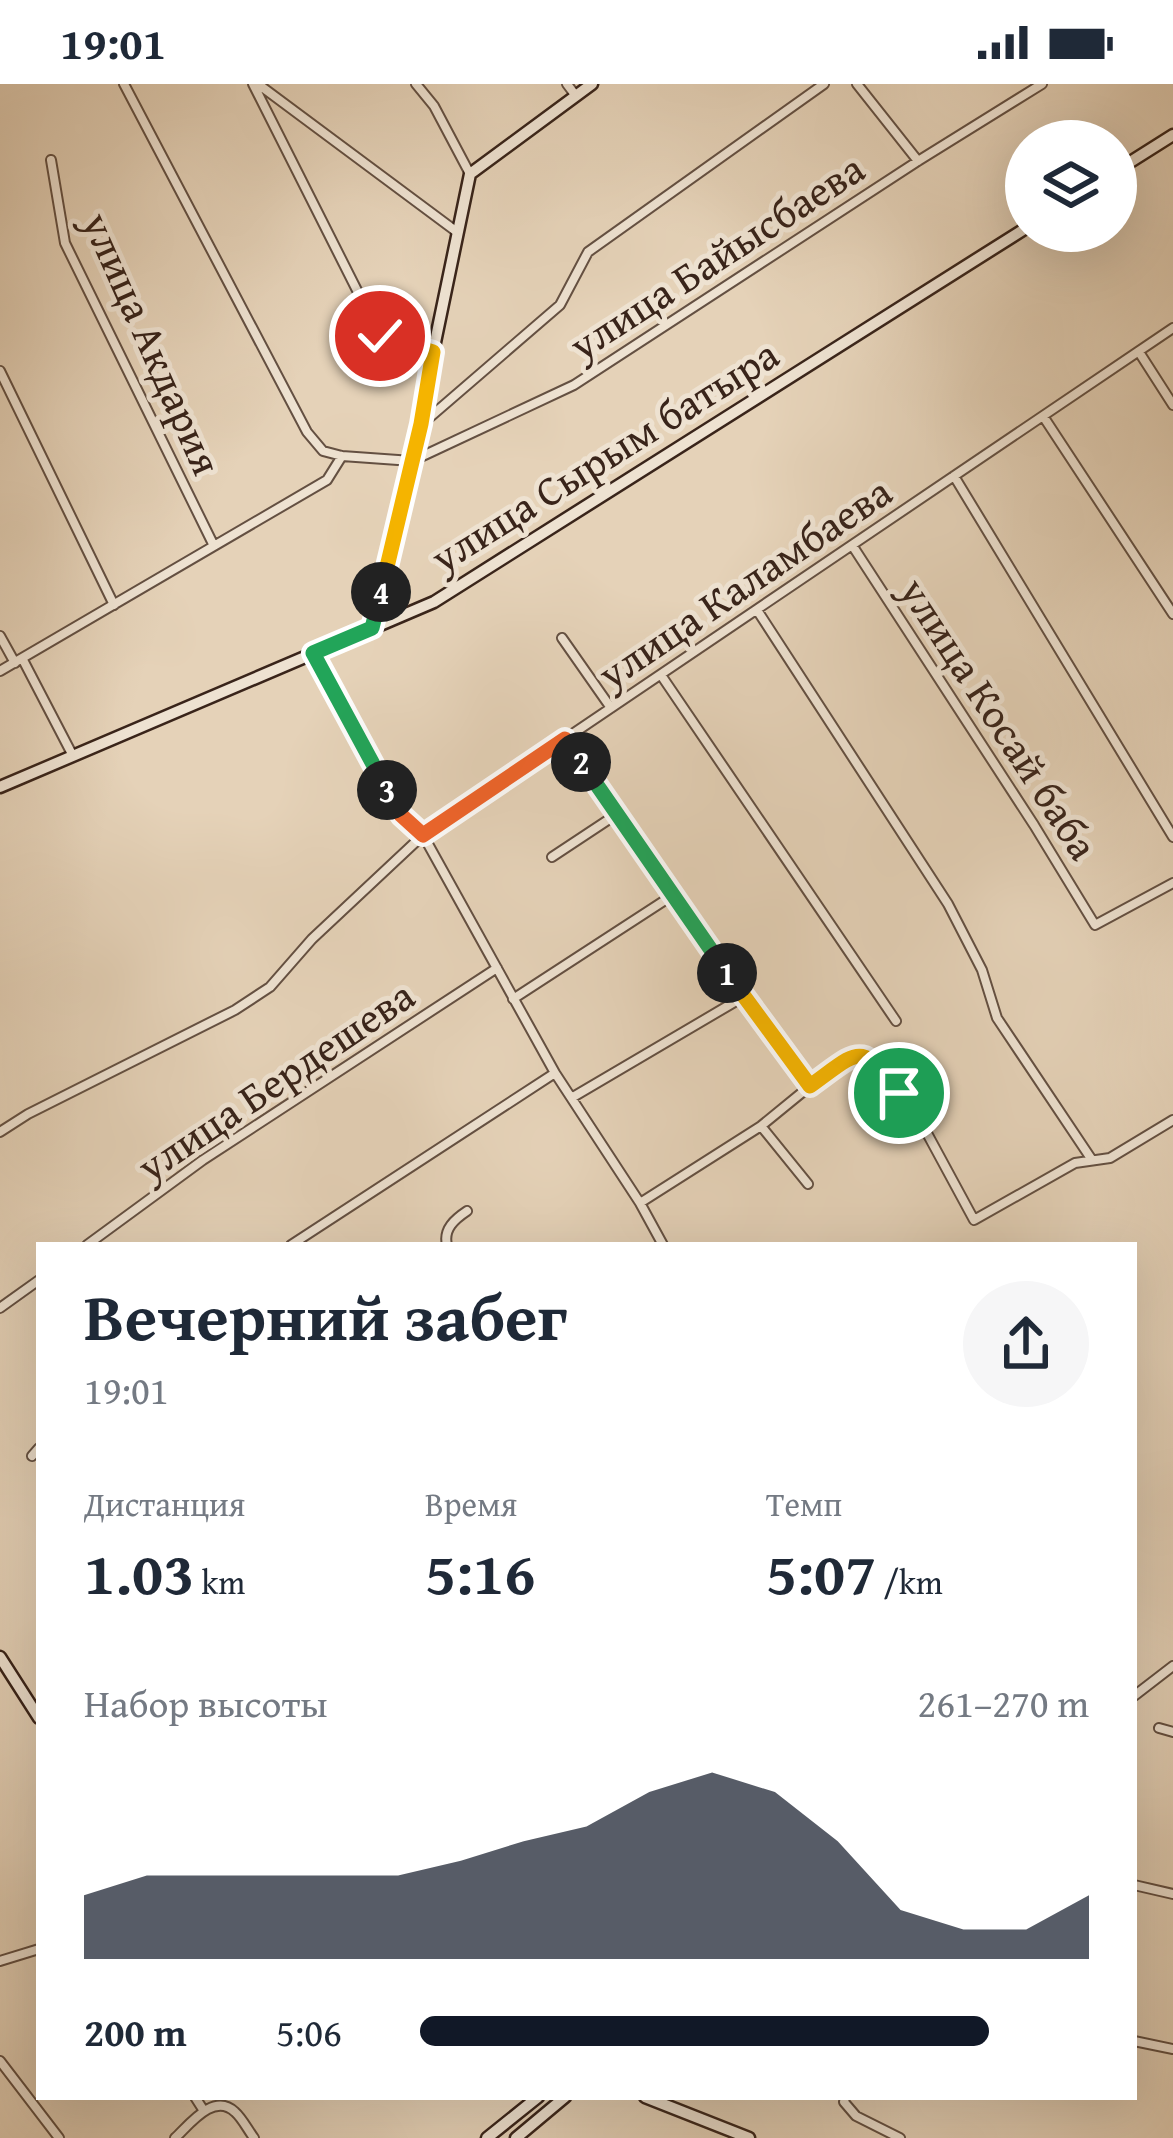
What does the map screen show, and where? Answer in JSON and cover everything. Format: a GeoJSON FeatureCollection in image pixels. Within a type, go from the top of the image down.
{"type":"FeatureCollection","features":[{"type":"Feature","properties":{"kind":"street"},"geometry":{"type":"LineString","coordinates":[[124,84],[307,432],[323,451],[412,461]]}},
{"type":"Feature","properties":{"kind":"street"},"geometry":{"type":"LineString","coordinates":[[256,84],[457,232]]}},
{"type":"Feature","properties":{"kind":"street"},"geometry":{"type":"LineString","coordinates":[[256,84],[380,336],[433,352]]}},
{"type":"Feature","properties":{"kind":"street"},"geometry":{"type":"LineString","coordinates":[[372,628],[421,424],[470,174],[434,106],[416,84]]}},
{"type":"Feature","properties":{"kind":"street"},"geometry":{"type":"LineString","coordinates":[[567,84],[576,96]]}},
{"type":"Feature","properties":{"kind":"street"},"geometry":{"type":"LineString","coordinates":[[470,174],[592,84]]}},
{"type":"Feature","properties":{"kind":"street"},"geometry":{"type":"LineString","coordinates":[[421,424],[560,305],[588,252],[824,84]]}},
{"type":"Feature","properties":{"kind":"street"},"geometry":{"type":"LineString","coordinates":[[856,84],[918,160]]}},
{"type":"Feature","properties":{"kind":"street","name":"улица Байысбаева"},"geometry":{"type":"LineString","coordinates":[[412,461],[574,385],[1042,84]]}},
{"type":"Feature","properties":{"kind":"street"},"geometry":{"type":"LineString","coordinates":[[1137,158],[1173,135]]}},
{"type":"Feature","properties":{"kind":"street","name":"улица Акдария"},"geometry":{"type":"LineString","coordinates":[[51,160],[65,243],[214,546]]}},
{"type":"Feature","properties":{"kind":"street","name":"улица Сырым батыра"},"geometry":{"type":"LineString","coordinates":[[0,787],[434,602],[1005,241]]}},
{"type":"Feature","properties":{"kind":"street","name":"улица Каламбаева"},"geometry":{"type":"LineString","coordinates":[[0,1132],[235,1010],[270,987],[312,939],[423,835],[1173,328]]}},
{"type":"Feature","properties":{"kind":"street"},"geometry":{"type":"LineString","coordinates":[[1139,352],[1173,405]]}},
{"type":"Feature","properties":{"kind":"street"},"geometry":{"type":"LineString","coordinates":[[0,371],[114,605]]}},
{"type":"Feature","properties":{"kind":"street"},"geometry":{"type":"LineString","coordinates":[[1043,416],[1173,614]]}},
{"type":"Feature","properties":{"kind":"street"},"geometry":{"type":"LineString","coordinates":[[0,671],[327,479],[342,456]]}},
{"type":"Feature","properties":{"kind":"street"},"geometry":{"type":"LineString","coordinates":[[954,476],[1173,837]]}},
{"type":"Feature","properties":{"kind":"street","name":"улица Косай баба"},"geometry":{"type":"LineString","coordinates":[[852,545],[1095,925],[1173,884]]}},
{"type":"Feature","properties":{"kind":"street"},"geometry":{"type":"LineString","coordinates":[[757,610],[948,904],[982,970],[997,1018],[1092,1160]]}},
{"type":"Feature","properties":{"kind":"street"},"geometry":{"type":"LineString","coordinates":[[0,636],[73,756]]}},
{"type":"Feature","properties":{"kind":"street"},"geometry":{"type":"LineString","coordinates":[[562,638],[611,708]]}},
{"type":"Feature","properties":{"kind":"street"},"geometry":{"type":"LineString","coordinates":[[313,653],[401,815],[423,835],[555,1072],[662,1242]]}},
{"type":"Feature","properties":{"kind":"street"},"geometry":{"type":"LineString","coordinates":[[661,675],[896,1021]]}},
{"type":"Feature","properties":{"kind":"street"},"geometry":{"type":"LineString","coordinates":[[565,739],[810,1086]]}},
{"type":"Feature","properties":{"kind":"street"},"geometry":{"type":"LineString","coordinates":[[552,857],[617,814]]}},
{"type":"Feature","properties":{"kind":"street"},"geometry":{"type":"LineString","coordinates":[[513,998],[674,895]]}},
{"type":"Feature","properties":{"kind":"street","name":"улица Бердешева"},"geometry":{"type":"LineString","coordinates":[[91,1242],[203,1160],[497,968]]}},
{"type":"Feature","properties":{"kind":"street"},"geometry":{"type":"LineString","coordinates":[[573,1097],[743,997]]}},
{"type":"Feature","properties":{"kind":"street"},"geometry":{"type":"LineString","coordinates":[[640,1203],[761,1126],[810,1086],[859,1055],[877,1063],[928,1136],[974,1220],[1075,1163],[1110,1158],[1173,1120]]}},
{"type":"Feature","properties":{"kind":"street"},"geometry":{"type":"LineString","coordinates":[[296,1242],[555,1072]]}},
{"type":"Feature","properties":{"kind":"street"},"geometry":{"type":"LineString","coordinates":[[761,1126],[808,1184]]}},
{"type":"Feature","properties":{"kind":"street"},"geometry":{"type":"LineString","coordinates":[[447,1242],[453,1221],[467,1211]]}},
{"type":"Feature","properties":{"kind":"street"},"geometry":{"type":"LineString","coordinates":[[0,1308],[36,1282]]}},
{"type":"Feature","properties":{"kind":"street"},"geometry":{"type":"LineString","coordinates":[[0,1657],[36,1713]]}},
{"type":"Feature","properties":{"kind":"street"},"geometry":{"type":"LineString","coordinates":[[1137,1694],[1173,1666]]}},
{"type":"Feature","properties":{"kind":"street"},"geometry":{"type":"LineString","coordinates":[[1159,1728],[1173,1732]]}},
{"type":"Feature","properties":{"kind":"street"},"geometry":{"type":"LineString","coordinates":[[1137,1886],[1173,1894]]}},
{"type":"Feature","properties":{"kind":"street"},"geometry":{"type":"LineString","coordinates":[[0,1961],[36,1950]]}},
{"type":"Feature","properties":{"kind":"street"},"geometry":{"type":"LineString","coordinates":[[1137,2042],[1173,2049]]}},
{"type":"Feature","properties":{"kind":"street"},"geometry":{"type":"LineString","coordinates":[[0,2061],[59,2138]]}},
{"type":"Feature","properties":{"kind":"street"},"geometry":{"type":"LineString","coordinates":[[197,2100],[204,2111]]}},
{"type":"Feature","properties":{"kind":"street"},"geometry":{"type":"LineString","coordinates":[[487,2138],[534,2100]]}},
{"type":"Feature","properties":{"kind":"street"},"geometry":{"type":"LineString","coordinates":[[515,2138],[561,2100]]}},
{"type":"Feature","properties":{"kind":"street"},"geometry":{"type":"LineString","coordinates":[[653,2100],[748,2138]]}},
{"type":"Feature","properties":{"kind":"street"},"geometry":{"type":"LineString","coordinates":[[844,2100],[856,2116],[899,2138]]}},
{"type":"Feature","properties":{"kind":"street"},"geometry":{"type":"LineString","coordinates":[[175,2138],[204,2111],[223,2105],[235,2110],[254,2138]]}},
{"type":"Feature","properties":{"kind":"route"},"geometry":{"type":"LineString","coordinates":[[380,336],[433,352],[421,424],[372,628],[313,653],[401,815],[423,835],[565,739],[810,1086],[859,1055],[877,1063],[899,1093]]}}]}
